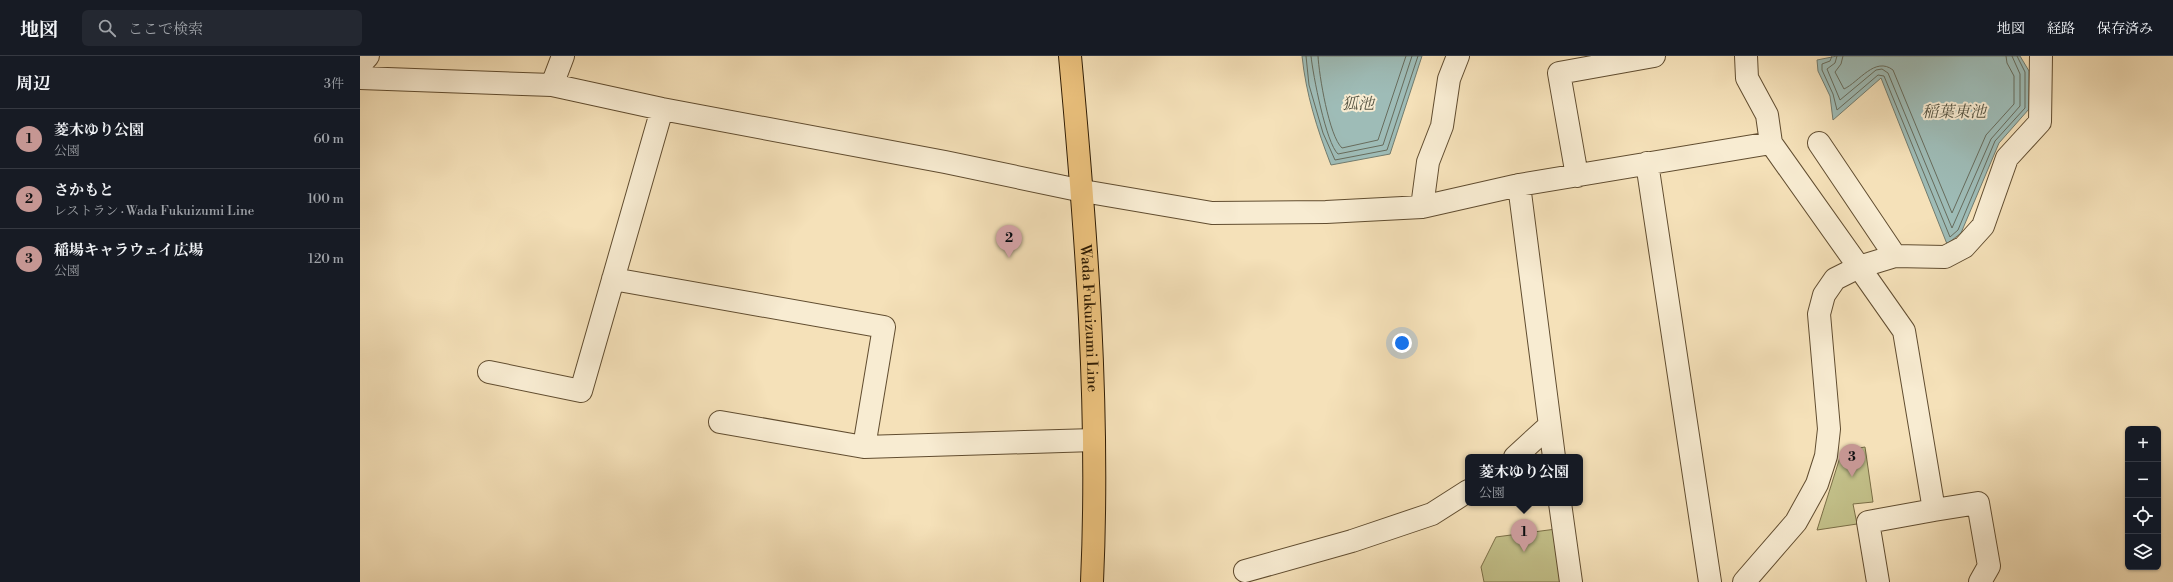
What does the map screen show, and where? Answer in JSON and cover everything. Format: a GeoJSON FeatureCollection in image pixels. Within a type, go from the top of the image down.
{"type":"FeatureCollection","features":[{"type":"Feature","properties":{"kind":"main road","name":"Wada Fukuizumi Line"},"geometry":{"type":"LineString","coordinates":[[1070,56],[1083,191],[1094,440],[1096,505],[1092,582]]}},
{"type":"Feature","properties":{"kind":"street"},"geometry":{"type":"LineString","coordinates":[[360,65],[368,56]]}},
{"type":"Feature","properties":{"kind":"street"},"geometry":{"type":"LineString","coordinates":[[552,85],[563,56]]}},
{"type":"Feature","properties":{"kind":"street"},"geometry":{"type":"LineString","coordinates":[[1422,206],[1428,162],[1442,126],[1448,78],[1458,56]]}},
{"type":"Feature","properties":{"kind":"street"},"geometry":{"type":"LineString","coordinates":[[1577,176],[1559,73],[1654,56]]}},
{"type":"Feature","properties":{"kind":"street"},"geometry":{"type":"LineString","coordinates":[[1746,56],[1747,78],[1768,115],[1771,143],[1904,331],[1934,510]]}},
{"type":"Feature","properties":{"kind":"street"},"geometry":{"type":"LineString","coordinates":[[1744,582],[1796,522],[1817,484],[1826,456],[1829,429],[1819,314],[1824,295],[1835,279],[1859,267],[1895,256],[1945,257],[1964,247],[1983,226],[2007,158],[2040,122],[2041,56]]}},
{"type":"Feature","properties":{"kind":"street"},"geometry":{"type":"LineString","coordinates":[[360,78],[552,85],[662,109],[946,162],[1083,191],[1212,213],[1326,212],[1422,206],[1519,185],[1771,143]]}},
{"type":"Feature","properties":{"kind":"street"},"geometry":{"type":"LineString","coordinates":[[489,372],[581,390],[662,109]]}},
{"type":"Feature","properties":{"kind":"street"},"geometry":{"type":"LineString","coordinates":[[1819,143],[1895,256]]}},
{"type":"Feature","properties":{"kind":"street"},"geometry":{"type":"LineString","coordinates":[[1647,163],[1710,582]]}},
{"type":"Feature","properties":{"kind":"street"},"geometry":{"type":"LineString","coordinates":[[1519,185],[1554,454]]}},
{"type":"Feature","properties":{"kind":"street"},"geometry":{"type":"LineString","coordinates":[[613,279],[884,327],[864,447]]}},
{"type":"Feature","properties":{"kind":"street"},"geometry":{"type":"LineString","coordinates":[[720,422],[864,447],[1094,440]]}},
{"type":"Feature","properties":{"kind":"street"},"geometry":{"type":"LineString","coordinates":[[1518,454],[1550,425]]}},
{"type":"Feature","properties":{"kind":"street"},"geometry":{"type":"LineString","coordinates":[[1245,572],[1352,541],[1432,514],[1465,493]]}},
{"type":"Feature","properties":{"kind":"street"},"geometry":{"type":"LineString","coordinates":[[1878,582],[1868,522],[1978,503],[1989,566],[1980,582]]}},
{"type":"Feature","properties":{"kind":"street"},"geometry":{"type":"LineString","coordinates":[[1560,506],[1571,582]]}},
{"type":"Feature","properties":{"kind":"shaded area"},"geometry":{"type":"Polygon","coordinates":[[[1865,447],[1873,502],[1853,504],[1857,524],[1817,530],[1842,451],[1865,447]]]}},
{"type":"Feature","properties":{"kind":"shaded area"},"geometry":{"type":"Polygon","coordinates":[[[1556,529],[1563,582],[1484,582],[1481,567],[1496,537],[1556,529]]]}},
{"type":"Feature","properties":{"kind":"water","name":"狐池"},"geometry":{"type":"Polygon","coordinates":[[[1302,56],[1422,56],[1390,154],[1331,165],[1313,111],[1306,84],[1302,56]]]}},
{"type":"Feature","properties":{"kind":"water","name":"稲葉東池"},"geometry":{"type":"Polygon","coordinates":[[[1837,56],[2020,56],[2029,71],[2029,109],[1999,143],[1961,233],[1947,244],[1881,78],[1833,120],[1830,96],[1818,71],[1817,60],[1837,56]]]}},
{"type":"Feature","properties":{"kind":"place","name":"さかもと"},"geometry":{"type":"Point","coordinates":[1009,258]}},
{"type":"Feature","properties":{"kind":"place","name":"稲場キャラウェイ広場"},"geometry":{"type":"Point","coordinates":[1852,477]}},
{"type":"Feature","properties":{"kind":"place","name":"菱木ゆり公園"},"geometry":{"type":"Point","coordinates":[1524,552]}}]}
